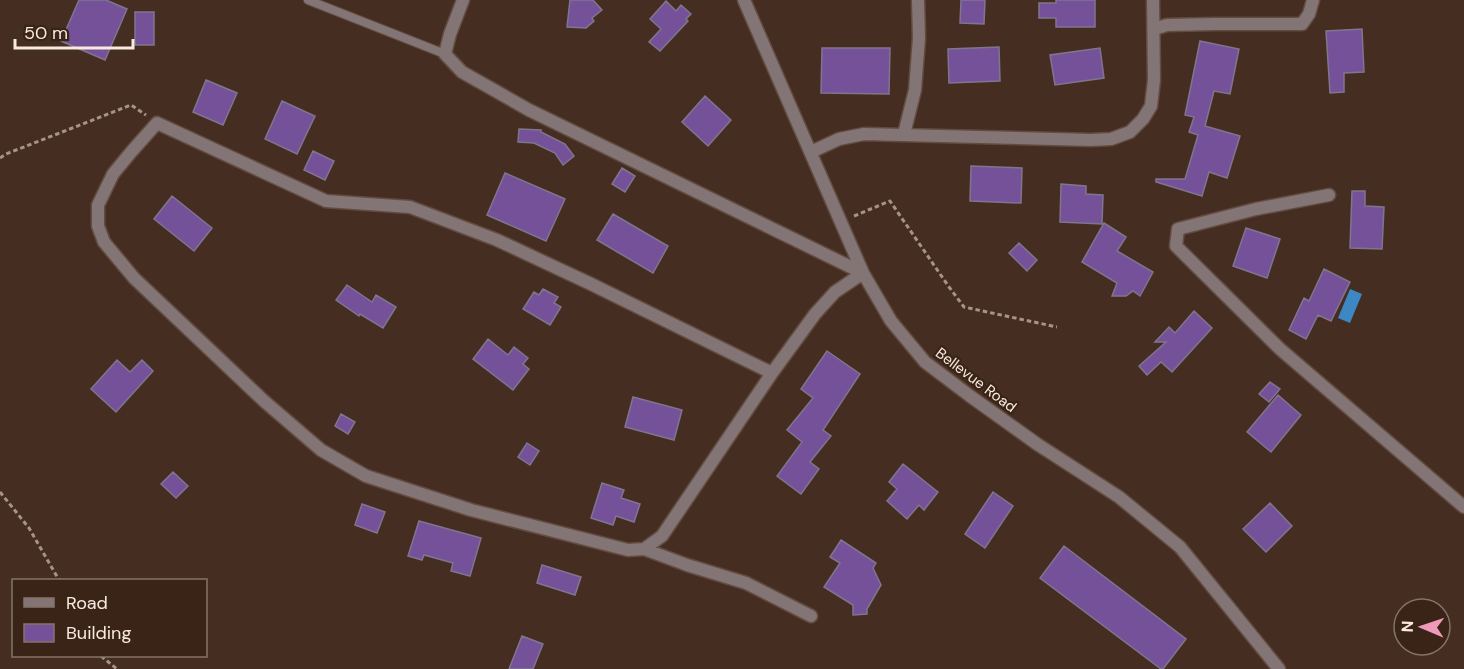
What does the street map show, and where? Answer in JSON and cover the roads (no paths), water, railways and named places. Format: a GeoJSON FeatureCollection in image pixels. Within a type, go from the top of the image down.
{"type":"FeatureCollection","features":[{"type":"Feature","properties":{"kind":"street"},"geometry":{"type":"LineString","coordinates":[[463,0],[445,54],[462,72],[529,110],[863,273],[835,292],[815,314],[772,372],[662,536],[644,549]]}},
{"type":"Feature","properties":{"kind":"street","name":"Bellevue Road"},"geometry":{"type":"LineString","coordinates":[[744,0],[863,273],[891,321],[925,362],[1037,444],[1119,497],[1180,547],[1279,669]]}},
{"type":"Feature","properties":{"kind":"street"},"geometry":{"type":"LineString","coordinates":[[904,134],[915,90],[919,38],[918,0]]}},
{"type":"Feature","properties":{"kind":"street"},"geometry":{"type":"LineString","coordinates":[[811,152],[839,139],[864,134],[1092,140],[1111,139],[1130,132],[1143,119],[1151,106],[1154,81],[1153,0]]}},
{"type":"Feature","properties":{"kind":"street"},"geometry":{"type":"LineString","coordinates":[[1154,29],[1167,25],[1302,24],[1309,14],[1313,0]]}},
{"type":"Feature","properties":{"kind":"street"},"geometry":{"type":"LineString","coordinates":[[772,372],[497,240],[410,207],[326,201],[157,123],[113,174],[98,205],[98,226],[105,242],[134,278],[264,401],[321,450],[366,476],[471,510],[589,541],[628,550],[644,549],[746,583],[812,616]]}},
{"type":"Feature","properties":{"kind":"street"},"geometry":{"type":"LineString","coordinates":[[1329,195],[1256,209],[1178,229],[1176,246],[1280,349],[1464,507]]}},
{"type":"Feature","properties":{"kind":"lane"},"geometry":{"type":"LineString","coordinates":[[308,0],[445,54]]}},
{"type":"Feature","properties":{"kind":"water"},"geometry":{"type":"Polygon","coordinates":[[[1350,289],[1362,294],[1350,323],[1338,318],[1350,289]]]}}]}
